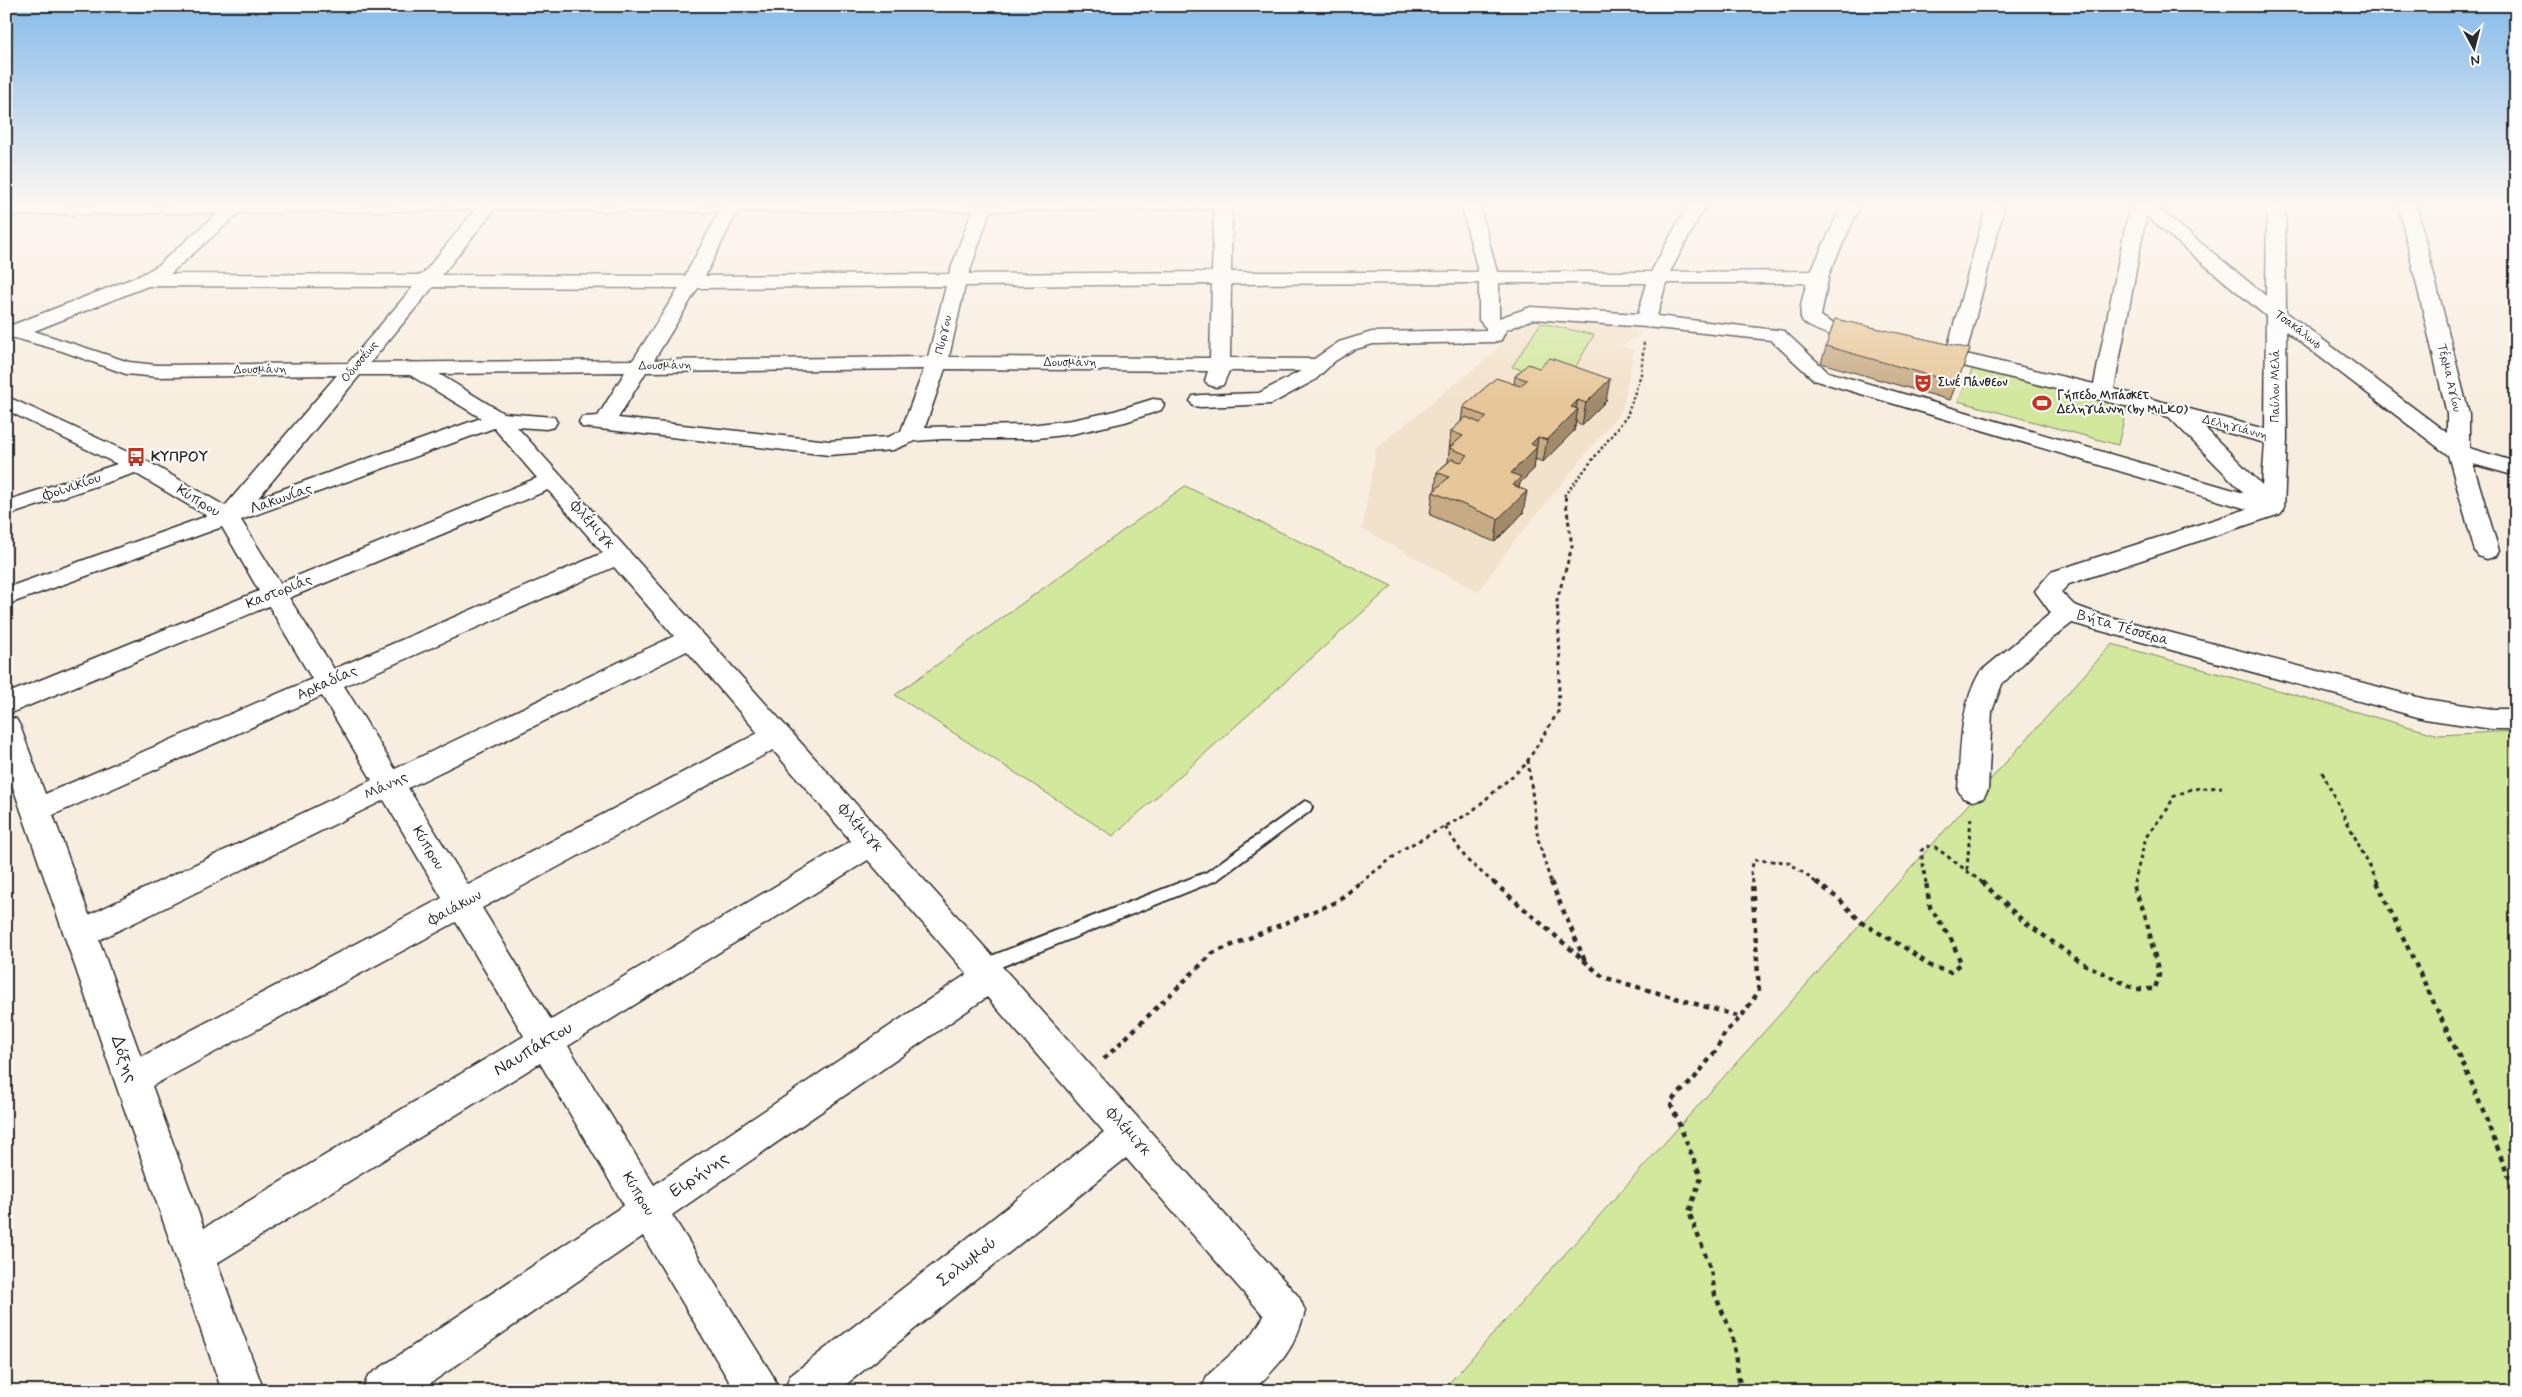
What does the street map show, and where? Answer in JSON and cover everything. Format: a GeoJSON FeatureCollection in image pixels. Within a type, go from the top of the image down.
{"type":"FeatureCollection","features":[{"type":"Feature","properties":{"kind":"street"},"geometry":{"type":"LineString","coordinates":[[10,333],[146,280],[165,269]]}},
{"type":"Feature","properties":{"kind":"street","name":"Οδυσσέως"},"geometry":{"type":"LineString","coordinates":[[228,518],[437,269]]}},
{"type":"Feature","properties":{"kind":"street"},"geometry":{"type":"LineString","coordinates":[[698,269],[641,367],[598,422],[829,448],[863,448],[893,443],[911,435],[942,432],[1030,432],[1064,428],[1117,417],[1153,405]]}},
{"type":"Feature","properties":{"kind":"street","name":"Πύργου"},"geometry":{"type":"LineString","coordinates":[[911,435],[937,363],[961,269]]}},
{"type":"Feature","properties":{"kind":"street"},"geometry":{"type":"LineString","coordinates":[[1222,269],[1220,363],[1207,400],[1263,399],[1308,376],[1328,357],[1346,346],[1372,338],[1494,336],[1497,326]]}},
{"type":"Feature","properties":{"kind":"street"},"geometry":{"type":"LineString","coordinates":[[1487,269],[1489,278],[1489,320],[1497,326]]}},
{"type":"Feature","properties":{"kind":"street"},"geometry":{"type":"LineString","coordinates":[[1646,321],[1658,276],[1662,269]]}},
{"type":"Feature","properties":{"kind":"street"},"geometry":{"type":"LineString","coordinates":[[146,280],[692,282],[1658,276],[1819,277],[1823,269]]}},
{"type":"Feature","properties":{"kind":"street"},"geometry":{"type":"LineString","coordinates":[[1955,358],[1979,269]]}},
{"type":"Feature","properties":{"kind":"street"},"geometry":{"type":"LineString","coordinates":[[2103,393],[2128,269]]}},
{"type":"Feature","properties":{"kind":"street","name":"Τσακάλωφ"},"geometry":{"type":"LineString","coordinates":[[2221,269],[2276,314],[2458,452]]}},
{"type":"Feature","properties":{"kind":"street","name":"Παύλου Μελά"},"geometry":{"type":"LineString","coordinates":[[2272,508],[2276,439],[2276,269]]}},
{"type":"Feature","properties":{"kind":"street","name":"Τέρμα Αγίου"},"geometry":{"type":"LineString","coordinates":[[2424,269],[2458,414],[2458,452],[2488,551]]}},
{"type":"Feature","properties":{"kind":"street","name":"Δεληγιάννη"},"geometry":{"type":"LineString","coordinates":[[1819,277],[1811,308],[1811,318],[1823,326],[1844,333],[2103,393],[2276,439]]}},
{"type":"Feature","properties":{"kind":"street"},"geometry":{"type":"LineString","coordinates":[[1497,326],[1531,313],[1646,321],[1777,335],[1821,376],[2272,508]]}},
{"type":"Feature","properties":{"kind":"street","name":"Δουσμάνη"},"geometry":{"type":"LineString","coordinates":[[10,333],[134,369],[157,371],[937,363],[1321,365]]}},
{"type":"Feature","properties":{"kind":"street","name":"Φλέμιγκ"},"geometry":{"type":"LineString","coordinates":[[415,369],[498,419],[1285,1310],[1279,1332],[1266,1349],[1222,1391]]}},
{"type":"Feature","properties":{"kind":"street","name":"Κύπρου"},"geometry":{"type":"LineString","coordinates":[[6,402],[137,464],[228,518],[758,1391]]}},
{"type":"Feature","properties":{"kind":"street"},"geometry":{"type":"LineString","coordinates":[[2176,412],[2272,508]]}},
{"type":"Feature","properties":{"kind":"street"},"geometry":{"type":"LineString","coordinates":[[498,419],[546,422]]}},
{"type":"Feature","properties":{"kind":"street","name":"Λακωνίας"},"geometry":{"type":"LineString","coordinates":[[6,597],[498,419]]}},
{"type":"Feature","properties":{"kind":"street"},"geometry":{"type":"LineString","coordinates":[[2458,452],[2516,469]]}},
{"type":"Feature","properties":{"kind":"street","name":"Φοινικίου"},"geometry":{"type":"LineString","coordinates":[[6,509],[137,464]]}},
{"type":"Feature","properties":{"kind":"street","name":"Καστοριάς"},"geometry":{"type":"LineString","coordinates":[[6,705],[552,480]]}},
{"type":"Feature","properties":{"kind":"street","name":"Βήτα Τέσσερα"},"geometry":{"type":"LineString","coordinates":[[2272,508],[2060,578],[2048,591],[2052,602],[2068,613],[2091,621],[2426,709],[2492,719],[2516,719]]}},
{"type":"Feature","properties":{"kind":"street","name":"Αρκαδίας"},"geometry":{"type":"LineString","coordinates":[[36,810],[618,556]]}},
{"type":"Feature","properties":{"kind":"street"},"geometry":{"type":"LineString","coordinates":[[1972,790],[1978,711],[1990,679],[2026,646],[2068,613]]}},
{"type":"Feature","properties":{"kind":"street","name":"Μάνης"},"geometry":{"type":"LineString","coordinates":[[81,934],[691,638]]}},
{"type":"Feature","properties":{"kind":"street","name":"Δόξης"},"geometry":{"type":"LineString","coordinates":[[6,726],[243,1391]]}},
{"type":"Feature","properties":{"kind":"street","name":"Φαιάκων"},"geometry":{"type":"LineString","coordinates":[[132,1080],[777,735]]}},
{"type":"Feature","properties":{"kind":"street","name":"Ναυπάκτου"},"geometry":{"type":"LineString","coordinates":[[194,1255],[872,843]]}},
{"type":"Feature","properties":{"kind":"street","name":"Ειρήνης"},"geometry":{"type":"LineString","coordinates":[[383,1391],[648,1210],[986,972]]}},
{"type":"Feature","properties":{"kind":"street","name":"Σολωμού"},"geometry":{"type":"LineString","coordinates":[[805,1391],[1129,1134]]}},
{"type":"Feature","properties":{"kind":"lane"},"geometry":{"type":"LineString","coordinates":[[986,972],[1212,876],[1305,807]]}},
{"type":"Feature","properties":{"kind":"path"},"geometry":{"type":"LineString","coordinates":[[1082,1081],[1213,953],[1336,902],[1406,848],[1470,813],[1526,765],[1558,712],[1560,656],[1558,600],[1572,547],[1564,496],[1627,416],[1641,374],[1646,321]]}},
{"type":"Feature","properties":{"kind":"path"},"geometry":{"type":"LineString","coordinates":[[1528,760],[1538,840],[1554,892],[1587,964]]}},
{"type":"Feature","properties":{"kind":"path"},"geometry":{"type":"LineString","coordinates":[[2322,772],[2408,944],[2473,1086],[2513,1187],[2513,1256],[2516,1260]]}},
{"type":"Feature","properties":{"kind":"path"},"geometry":{"type":"LineString","coordinates":[[1744,1391],[1739,1380],[1732,1334],[1716,1294],[1711,1270],[1689,1212],[1701,1177],[1670,1102],[1692,1080],[1715,1052],[1726,1031],[1741,1017],[1759,991],[1751,871],[1754,860],[1788,862],[1840,900],[1862,923],[1907,949],[1932,967],[1950,972],[1960,963],[1951,939],[1930,907],[1921,850],[1926,846],[1934,847],[1967,870],[2022,920],[2082,963],[2136,989],[2155,989],[2159,974],[2145,914],[2133,886],[2146,837],[2169,807],[2173,797],[2191,789],[2222,787]]}},
{"type":"Feature","properties":{"kind":"path"},"geometry":{"type":"LineString","coordinates":[[1967,870],[1972,790]]}},
{"type":"Feature","properties":{"kind":"path"},"geometry":{"type":"LineString","coordinates":[[1445,827],[1467,860],[1603,978],[1741,1017]]}},
{"type":"Feature","properties":{"kind":"shaded area"},"geometry":{"type":"Polygon","coordinates":[[[1530,321],[1632,328],[1642,333],[1622,346],[1634,351],[1622,410],[1510,547],[1478,592],[1362,529],[1376,448],[1497,350],[1501,336],[1530,321]]]}},
{"type":"Feature","properties":{"kind":"green space"},"geometry":{"type":"Polygon","coordinates":[[[1541,323],[1594,335],[1568,380],[1512,367],[1541,323]]]}},
{"type":"Feature","properties":{"kind":"green space","name":"Γήπεδο Μπάσκετ Δεληγιάννη (by MiLKO)"},"geometry":{"type":"Polygon","coordinates":[[[1974,366],[2127,406],[2118,445],[1958,401],[1974,366]]]}},
{"type":"Feature","properties":{"kind":"green space"},"geometry":{"type":"Polygon","coordinates":[[[1185,486],[1392,586],[1113,836],[895,695],[1185,486]]]}},
{"type":"Feature","properties":{"kind":"green space"},"geometry":{"type":"Polygon","coordinates":[[[2112,644],[2439,735],[2516,731],[2516,1391],[1442,1391],[2112,644]]]}},
{"type":"Feature","properties":{"kind":"building"},"geometry":{"type":"Polygon","coordinates":[[[1835,319],[1970,349],[1957,383],[1826,346],[1835,319]]]}},
{"type":"Feature","properties":{"kind":"building"},"geometry":{"type":"Polygon","coordinates":[[[1550,358],[1610,379],[1586,403],[1578,400],[1571,407],[1578,409],[1547,440],[1538,437],[1531,444],[1537,447],[1511,473],[1521,477],[1513,485],[1527,491],[1498,519],[1433,492],[1449,477],[1437,472],[1452,459],[1461,462],[1468,455],[1449,448],[1463,436],[1451,431],[1466,417],[1480,423],[1487,417],[1463,407],[1496,378],[1520,386],[1527,380],[1515,376],[1528,364],[1539,368],[1550,358]]]}},
{"type":"Feature","properties":{"kind":"place","name":"Σινέ Πάνθεον"},"geometry":{"type":"Point","coordinates":[1923,383]}},
{"type":"Feature","properties":{"kind":"place","name":"Γήπεδο Μπάσκετ Δεληγιάννη (by MiLKO)"},"geometry":{"type":"Point","coordinates":[2042,403]}},
{"type":"Feature","properties":{"kind":"place","name":"ΚΥΠΡΟΥ"},"geometry":{"type":"Point","coordinates":[136,457]}}]}
